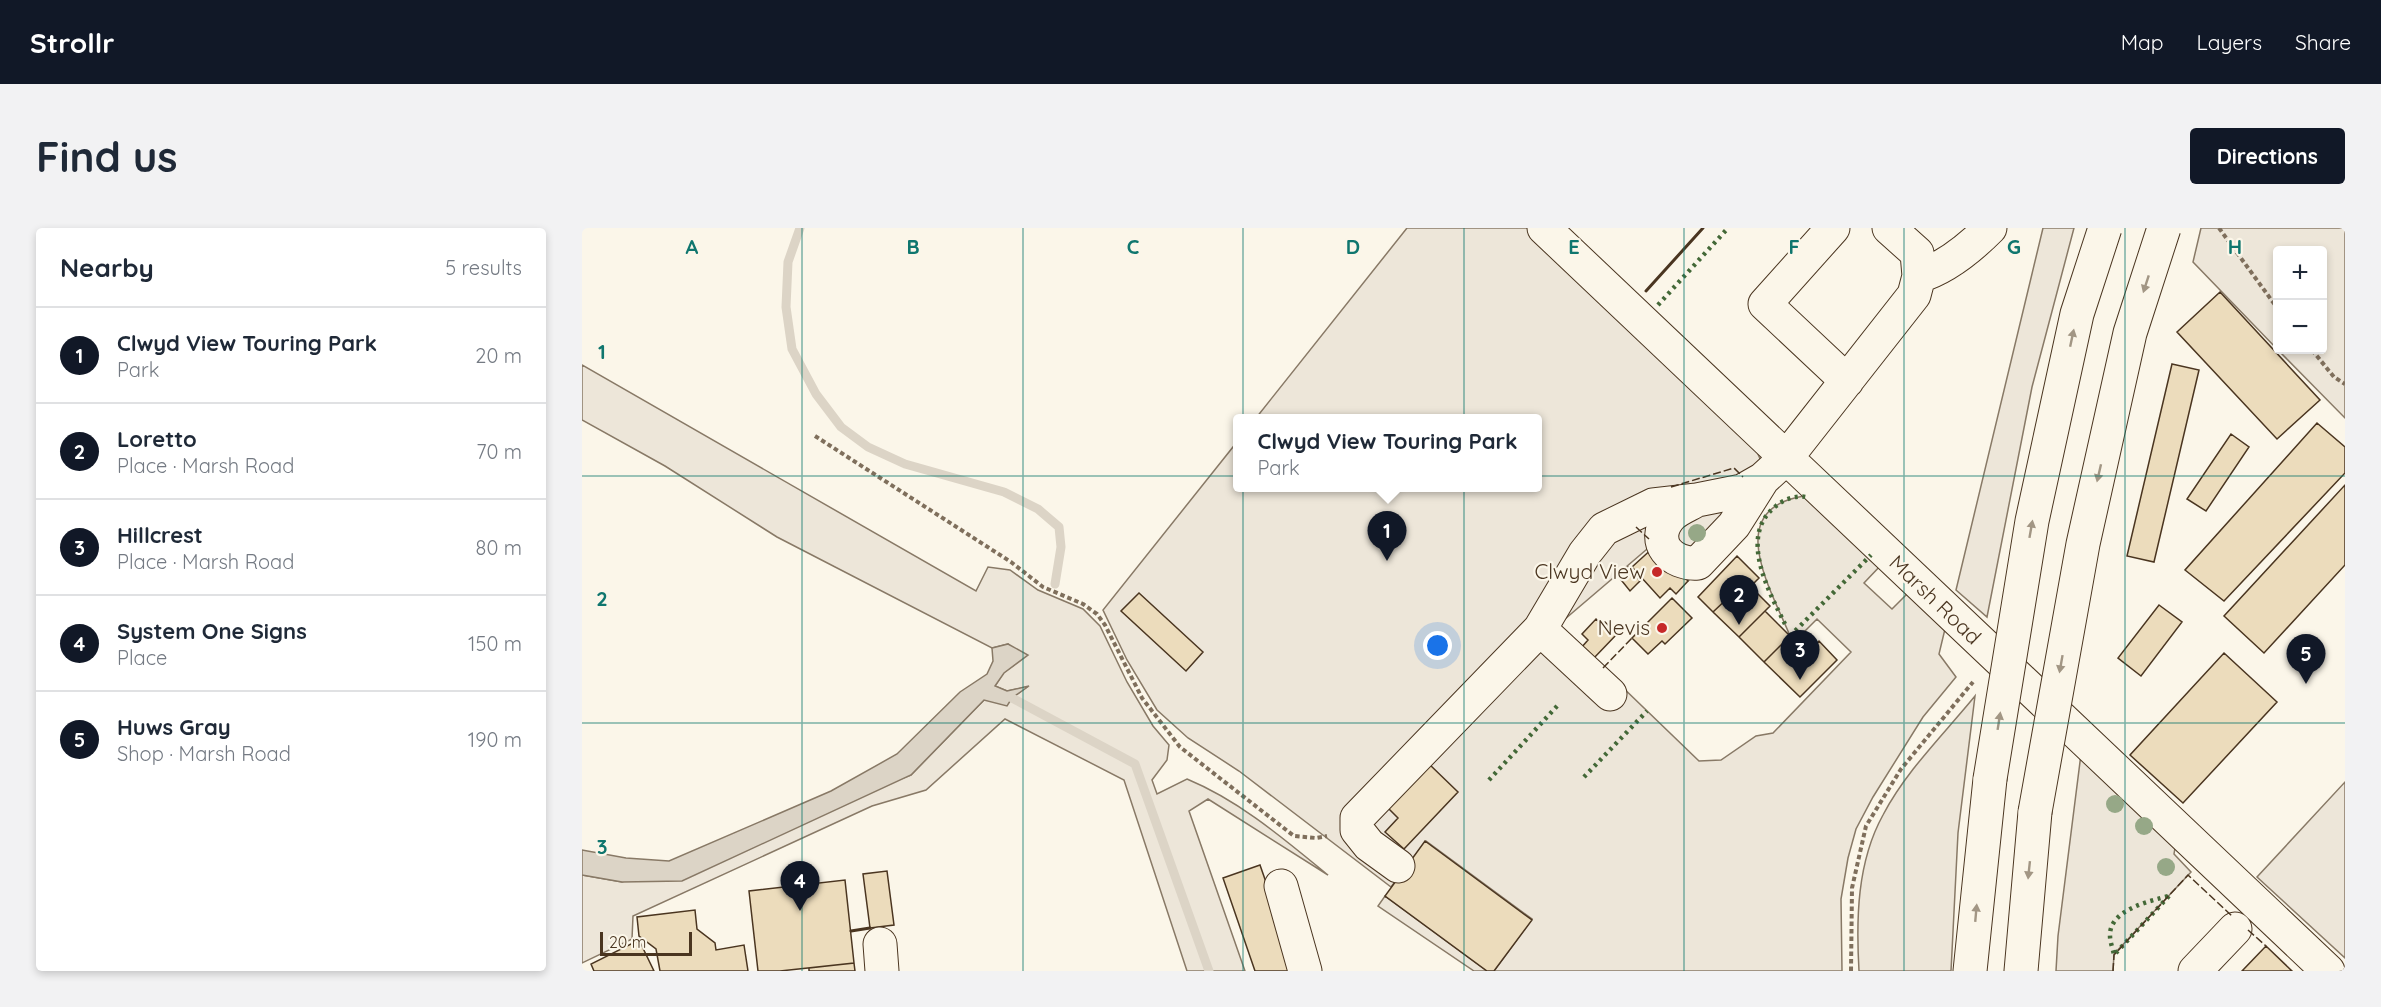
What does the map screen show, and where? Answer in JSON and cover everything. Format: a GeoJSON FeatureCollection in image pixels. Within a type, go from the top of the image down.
{"type":"FeatureCollection","features":[{"type":"Feature","properties":{"kind":"main road","name":"Marsh Road"},"geometry":{"type":"LineString","coordinates":[[1544,228],[1774,469],[1996,657],[2328,971]]}},
{"type":"Feature","properties":{"kind":"main road"},"geometry":{"type":"LineString","coordinates":[[1833,228],[1765,304],[1847,381]]}},
{"type":"Feature","properties":{"kind":"main road"},"geometry":{"type":"LineString","coordinates":[[1697,500],[1670,516],[1662,530],[1664,547],[1670,557],[1687,564],[1698,563],[1734,525],[1774,469],[1914,295],[1919,276],[1917,254],[1889,228]]}},
{"type":"Feature","properties":{"kind":"main road"},"geometry":{"type":"LineString","coordinates":[[1919,276],[1935,271],[1950,262],[1990,228]]}},
{"type":"Feature","properties":{"kind":"main road"},"geometry":{"type":"LineString","coordinates":[[1970,971],[1990,779],[2032,521],[2077,314],[2105,228]]}},
{"type":"Feature","properties":{"kind":"main road"},"geometry":{"type":"LineString","coordinates":[[2021,971],[2035,812],[2088,522],[2130,333],[2164,228]]}},
{"type":"Feature","properties":{"kind":"main road"},"geometry":{"type":"LineString","coordinates":[[1398,866],[1369,845],[1357,830],[1357,818],[1540,628],[1585,553],[1604,529],[1653,505],[1697,500],[1742,490],[1774,469]]}},
{"type":"Feature","properties":{"kind":"main road"},"geometry":{"type":"LineString","coordinates":[[1540,628],[1611,694]]}},
{"type":"Feature","properties":{"kind":"main road"},"geometry":{"type":"LineString","coordinates":[[1281,886],[1305,971]]}},
{"type":"Feature","properties":{"kind":"main road"},"geometry":{"type":"LineString","coordinates":[[2195,971],[2235,929]]}},
{"type":"Feature","properties":{"kind":"path"},"geometry":{"type":"LineString","coordinates":[[2219,228],[2273,303]]}},
{"type":"Feature","properties":{"kind":"path"},"geometry":{"type":"LineString","coordinates":[[2315,354],[2334,377],[2345,384]]}},
{"type":"Feature","properties":{"kind":"path"},"geometry":{"type":"LineString","coordinates":[[815,436],[1011,562],[1044,587],[1083,604],[1097,614],[1142,698],[1180,747],[1294,836],[1316,838],[1357,830]]}},
{"type":"Feature","properties":{"kind":"path"},"geometry":{"type":"LineString","coordinates":[[1851,971],[1852,888],[1866,826],[1901,768],[1949,709],[1996,657]]}},
{"type":"Feature","properties":{"kind":"shaded area"},"geometry":{"type":"Polygon","coordinates":[[[1407,228],[1535,228],[1747,429],[1761,461],[1732,538],[1688,581],[1653,544],[1558,625],[1699,761],[1721,760],[1756,736],[1773,733],[1851,652],[1817,619],[1795,641],[1790,636],[1773,597],[1759,554],[1758,534],[1764,517],[1779,504],[1804,496],[1882,564],[1864,583],[1892,609],[1909,592],[1945,629],[1939,654],[1956,677],[1923,717],[1873,797],[1856,829],[1841,899],[1842,971],[1494,971],[1532,919],[1426,841],[1391,887],[1239,771],[1188,738],[1157,710],[1127,660],[1103,610],[1233,447],[1233,492],[1542,492],[1542,414],[1259,414],[1407,228]]]}},
{"type":"Feature","properties":{"kind":"shaded area"},"geometry":{"type":"Polygon","coordinates":[[[2043,228],[2074,228],[2032,387],[1987,617],[1956,590],[2043,228]]]}},
{"type":"Feature","properties":{"kind":"shaded area"},"geometry":{"type":"Polygon","coordinates":[[[2201,228],[2345,228],[2345,418],[2282,354],[2327,354],[2327,246],[2273,246],[2273,345],[2193,262],[2201,228]]]}},
{"type":"Feature","properties":{"kind":"shaded area"},"geometry":{"type":"Polygon","coordinates":[[[582,365],[976,591],[988,567],[1010,570],[1038,590],[1083,609],[1100,626],[1127,682],[1153,726],[1169,745],[1167,760],[1152,780],[1157,794],[1187,779],[1206,788],[1261,822],[1328,875],[1208,799],[1189,811],[1245,971],[1187,971],[1124,780],[1005,719],[926,790],[872,806],[633,916],[632,939],[582,963],[582,875],[622,882],[911,775],[984,700],[1012,698],[1027,687],[1007,691],[995,686],[1003,673],[1014,665],[1008,644],[992,648],[777,537],[665,466],[582,420],[582,365]]]}},
{"type":"Feature","properties":{"kind":"shaded area"},"geometry":{"type":"Polygon","coordinates":[[[1008,644],[1028,655],[1004,673],[995,686],[1007,691],[1029,686],[1012,698],[1007,706],[984,700],[911,775],[682,881],[622,882],[582,875],[582,850],[626,858],[669,861],[831,791],[897,754],[960,692],[987,674],[993,661],[992,648],[1008,644]]]}},
{"type":"Feature","properties":{"kind":"shaded area"},"geometry":{"type":"Polygon","coordinates":[[[1975,696],[1958,833],[1951,971],[1859,971],[1860,891],[1874,833],[1903,783],[1975,696]]]}},
{"type":"Feature","properties":{"kind":"shaded area"},"geometry":{"type":"Polygon","coordinates":[[[2081,754],[2176,842],[2174,854],[2191,872],[2114,954],[2113,971],[2056,971],[2058,936],[2081,754]]]}},
{"type":"Feature","properties":{"kind":"shaded area"},"geometry":{"type":"Polygon","coordinates":[[[2345,782],[2345,958],[2257,877],[2345,782]]]}},
{"type":"Feature","properties":{"kind":"shaded area"},"geometry":{"type":"Polygon","coordinates":[[[1385,896],[1487,971],[1474,971],[1378,906],[1385,896]]]}},
{"type":"Feature","properties":{"kind":"building"},"geometry":{"type":"Polygon","coordinates":[[[2220,292],[2273,349],[2273,354],[2277,354],[2320,400],[2277,439],[2177,332],[2220,292]]]}},
{"type":"Feature","properties":{"kind":"building"},"geometry":{"type":"Polygon","coordinates":[[[2172,364],[2199,370],[2154,562],[2127,556],[2172,364]]]}},
{"type":"Feature","properties":{"kind":"building"},"geometry":{"type":"Polygon","coordinates":[[[2317,423],[2345,447],[2345,473],[2224,601],[2185,570],[2317,423]]]}},
{"type":"Feature","properties":{"kind":"building"},"geometry":{"type":"Polygon","coordinates":[[[2231,434],[2249,447],[2206,511],[2187,499],[2231,434]]]}},
{"type":"Feature","properties":{"kind":"building"},"geometry":{"type":"Polygon","coordinates":[[[2345,485],[2345,565],[2264,653],[2224,616],[2345,485]]]}},
{"type":"Feature","properties":{"kind":"building","name":"Clwyd View"},"geometry":{"type":"Polygon","coordinates":[[[1655,546],[1688,581],[1676,594],[1670,588],[1660,598],[1632,567],[1655,546]]]}},
{"type":"Feature","properties":{"kind":"building"},"geometry":{"type":"Polygon","coordinates":[[[1737,556],[1759,578],[1736,601],[1731,595],[1713,612],[1698,597],[1737,556]]]}},
{"type":"Feature","properties":{"kind":"building"},"geometry":{"type":"Polygon","coordinates":[[[1628,567],[1640,581],[1630,591],[1618,576],[1628,567]]]}},
{"type":"Feature","properties":{"kind":"building"},"geometry":{"type":"Polygon","coordinates":[[[1746,591],[1751,595],[1755,591],[1770,606],[1739,637],[1713,612],[1731,595],[1736,601],[1746,591]]]}},
{"type":"Feature","properties":{"kind":"building"},"geometry":{"type":"Polygon","coordinates":[[[1139,593],[1203,652],[1186,671],[1121,611],[1139,593]]]}},
{"type":"Feature","properties":{"kind":"building","name":"Nevis"},"geometry":{"type":"Polygon","coordinates":[[[1672,598],[1692,618],[1665,644],[1662,641],[1648,654],[1632,638],[1672,598]]]}},
{"type":"Feature","properties":{"kind":"building"},"geometry":{"type":"Polygon","coordinates":[[[2159,605],[2182,622],[2141,676],[2118,658],[2159,605]]]}},
{"type":"Feature","properties":{"kind":"building"},"geometry":{"type":"Polygon","coordinates":[[[1765,611],[1790,636],[1764,662],[1739,637],[1765,611]]]}},
{"type":"Feature","properties":{"kind":"building"},"geometry":{"type":"Polygon","coordinates":[[[1596,619],[1602,625],[1605,622],[1617,634],[1593,659],[1581,648],[1588,640],[1582,634],[1596,619]]]}},
{"type":"Feature","properties":{"kind":"building"},"geometry":{"type":"Polygon","coordinates":[[[1790,636],[1807,653],[1819,641],[1837,660],[1800,697],[1764,662],[1790,636]]]}},
{"type":"Feature","properties":{"kind":"building"},"geometry":{"type":"Polygon","coordinates":[[[2224,653],[2277,702],[2183,803],[2130,755],[2224,653]]]}},
{"type":"Feature","properties":{"kind":"building"},"geometry":{"type":"Polygon","coordinates":[[[1429,764],[1458,792],[1404,849],[1385,832],[1398,818],[1388,808],[1429,764]]]}},
{"type":"Feature","properties":{"kind":"building"},"geometry":{"type":"Polygon","coordinates":[[[1425,841],[1532,920],[1494,971],[1487,971],[1385,896],[1425,841]]]}},
{"type":"Feature","properties":{"kind":"building"},"geometry":{"type":"Polygon","coordinates":[[[1260,865],[1297,971],[1255,971],[1223,878],[1260,865]]]}},
{"type":"Feature","properties":{"kind":"building"},"geometry":{"type":"Polygon","coordinates":[[[887,871],[894,925],[870,928],[863,874],[887,871]]]}},
{"type":"Feature","properties":{"kind":"building"},"geometry":{"type":"Polygon","coordinates":[[[845,880],[854,963],[780,971],[758,971],[749,891],[845,880]]]}},
{"type":"Feature","properties":{"kind":"building"},"geometry":{"type":"Polygon","coordinates":[[[695,910],[697,929],[715,943],[716,950],[744,945],[748,971],[660,971],[656,949],[639,936],[637,917],[695,910]]]}},
{"type":"Feature","properties":{"kind":"building"},"geometry":{"type":"Polygon","coordinates":[[[639,940],[654,971],[594,971],[591,964],[639,940]]]}},
{"type":"Feature","properties":{"kind":"building"},"geometry":{"type":"Polygon","coordinates":[[[2266,946],[2292,971],[2242,971],[2266,946]]]}},
{"type":"Feature","properties":{"kind":"building"},"geometry":{"type":"Polygon","coordinates":[[[854,963],[855,971],[809,971],[809,968],[854,963]]]}},
{"type":"Feature","properties":{"kind":"waterway"},"geometry":{"type":"LineString","coordinates":[[800,228],[788,262],[786,307],[792,349],[816,394],[841,427],[868,447],[905,464],[1004,492],[1038,509],[1059,527],[1061,547],[1055,584]]}},
{"type":"Feature","properties":{"kind":"waterway"},"geometry":{"type":"LineString","coordinates":[[1012,698],[1135,764],[1209,971]]}},
{"type":"Feature","properties":{"kind":"hedge"},"geometry":{"type":"LineString","coordinates":[[1658,305],[1728,228]]}},
{"type":"Feature","properties":{"kind":"hedge"},"geometry":{"type":"LineString","coordinates":[[1785,624],[1771,595],[1760,563],[1759,532],[1765,518],[1776,506],[1795,497],[1806,497]]}},
{"type":"Feature","properties":{"kind":"hedge"},"geometry":{"type":"LineString","coordinates":[[1790,636],[1871,555]]}},
{"type":"Feature","properties":{"kind":"hedge"},"geometry":{"type":"LineString","coordinates":[[1489,780],[1559,704]]}},
{"type":"Feature","properties":{"kind":"hedge"},"geometry":{"type":"LineString","coordinates":[[1584,777],[1647,711]]}},
{"type":"Feature","properties":{"kind":"hedge"},"geometry":{"type":"LineString","coordinates":[[2169,896],[2114,955],[2110,936],[2111,927],[2116,919],[2132,908],[2169,896]]}},
{"type":"Feature","properties":{"kind":"fence"},"geometry":{"type":"LineString","coordinates":[[1671,487],[1734,468],[1743,477]]}},
{"type":"Feature","properties":{"kind":"fence"},"geometry":{"type":"LineString","coordinates":[[1636,527],[1649,539]]}},
{"type":"Feature","properties":{"kind":"fence"},"geometry":{"type":"LineString","coordinates":[[1603,668],[1632,638]]}},
{"type":"Feature","properties":{"kind":"fence"},"geometry":{"type":"LineString","coordinates":[[2113,971],[2114,955],[2188,875],[2232,916]]}},
{"type":"Feature","properties":{"kind":"fence"},"geometry":{"type":"LineString","coordinates":[[2248,930],[2266,946]]}},
{"type":"Feature","properties":{"kind":"wall"},"geometry":{"type":"LineString","coordinates":[[1646,291],[1703,228]]}},
{"type":"Feature","properties":{"kind":"wall"},"geometry":{"type":"LineString","coordinates":[[851,931],[870,928]]}},
{"type":"Feature","properties":{"kind":"place","name":"Clwyd View Touring Park"},"geometry":{"type":"Point","coordinates":[1387,561]}},
{"type":"Feature","properties":{"kind":"place","name":"Clwyd View"},"geometry":{"type":"Point","coordinates":[1657,572]}},
{"type":"Feature","properties":{"kind":"place","name":"Loretto"},"geometry":{"type":"Point","coordinates":[1739,625]}},
{"type":"Feature","properties":{"kind":"place","name":"Nevis"},"geometry":{"type":"Point","coordinates":[1662,628]}},
{"type":"Feature","properties":{"kind":"place","name":"Hillcrest"},"geometry":{"type":"Point","coordinates":[1800,680]}},
{"type":"Feature","properties":{"kind":"place","name":"Huws Gray"},"geometry":{"type":"Point","coordinates":[2306,684]}},
{"type":"Feature","properties":{"kind":"place","name":"System One Signs"},"geometry":{"type":"Point","coordinates":[800,911]}}]}
